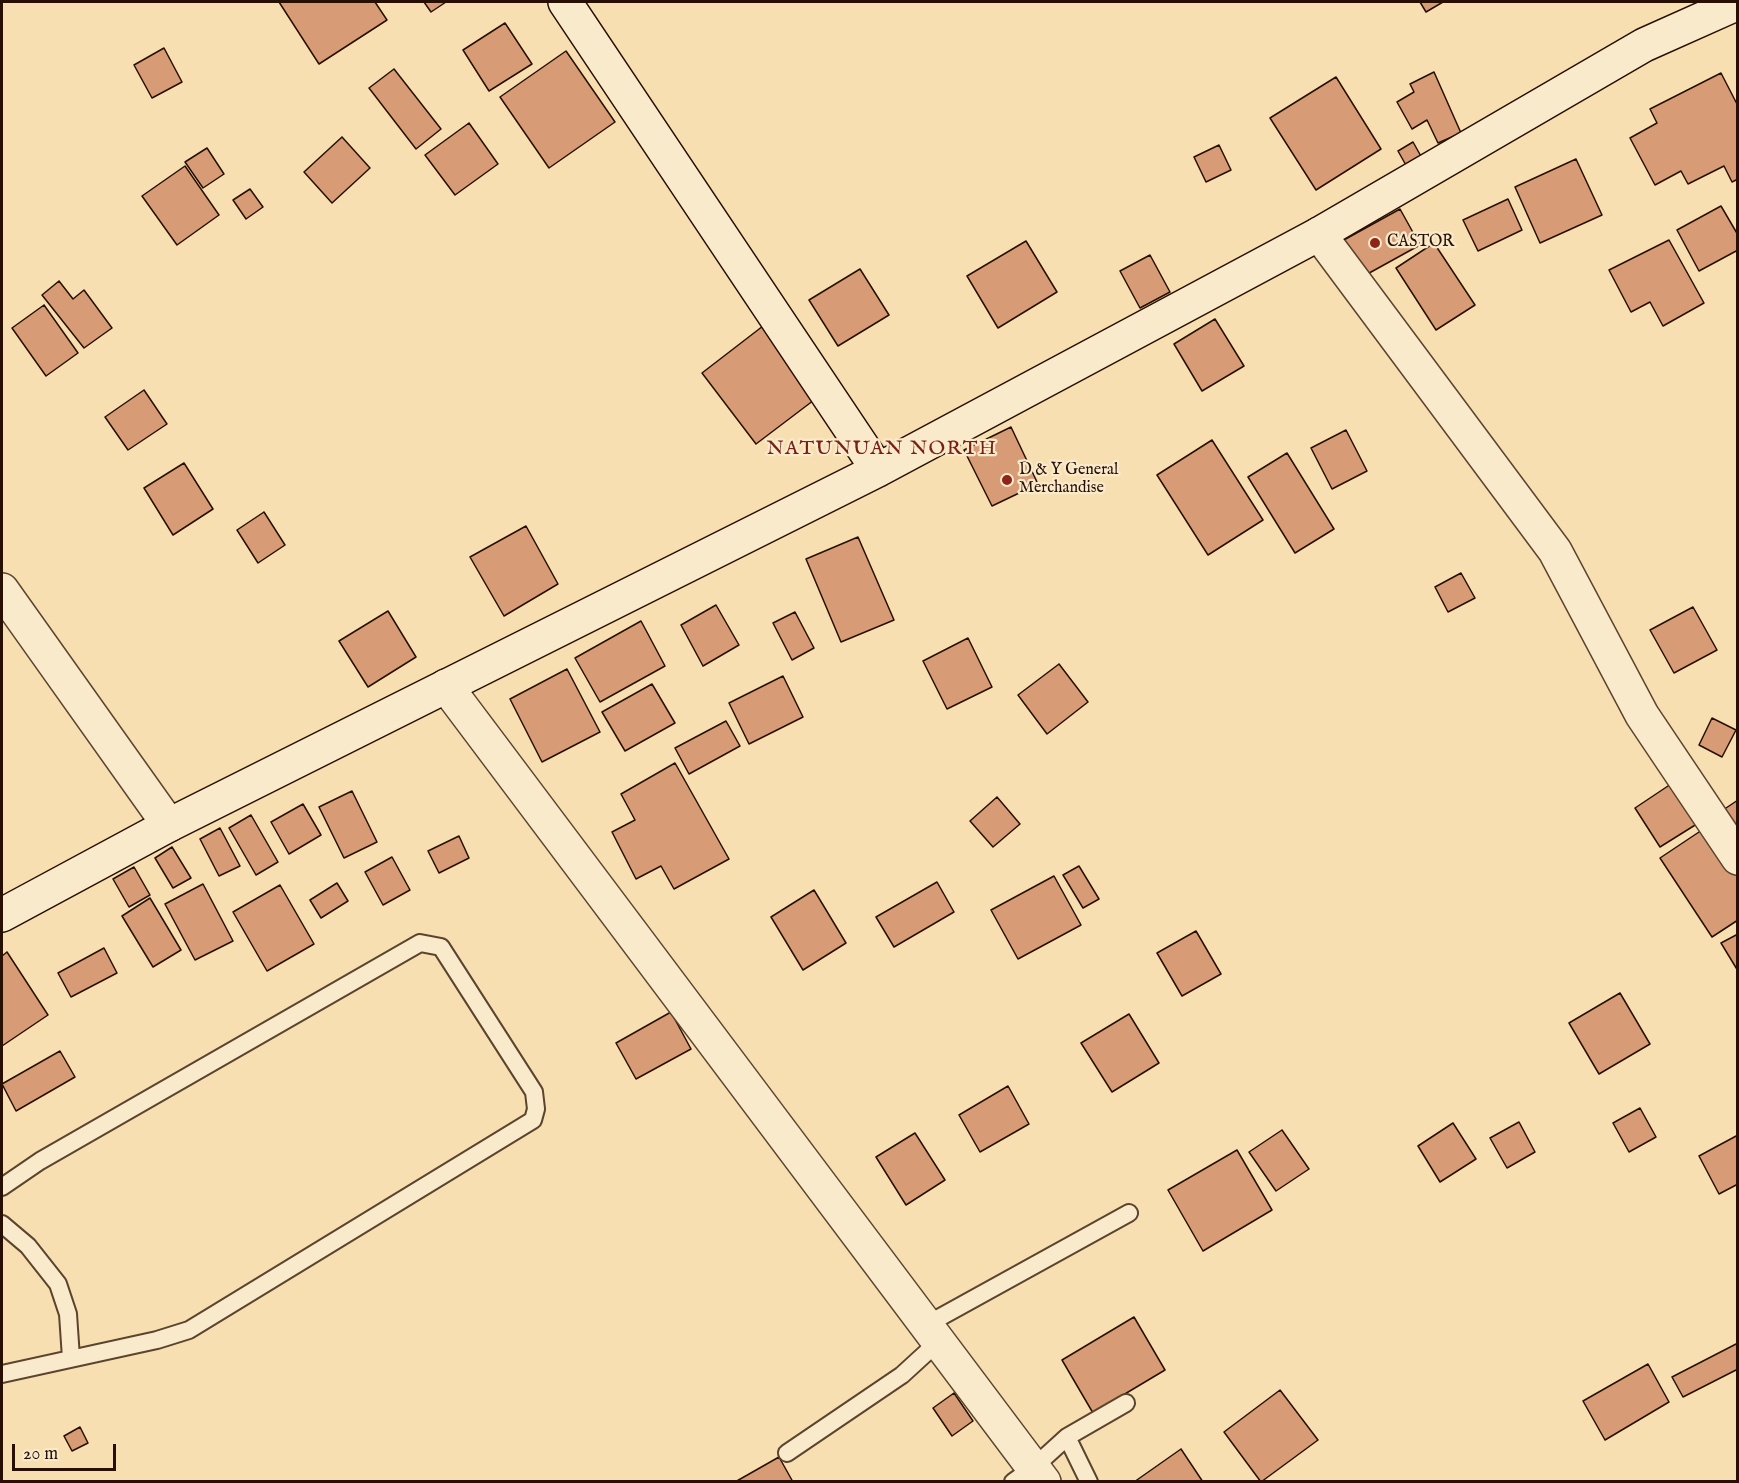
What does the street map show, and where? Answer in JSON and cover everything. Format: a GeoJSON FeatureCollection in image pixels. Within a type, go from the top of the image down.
{"type":"FeatureCollection","features":[{"type":"Feature","properties":{"kind":"street"},"geometry":{"type":"LineString","coordinates":[[565,2],[878,470]]}},
{"type":"Feature","properties":{"kind":"street"},"geometry":{"type":"LineString","coordinates":[[2,915],[169,825],[878,470],[1319,234],[1644,45],[1737,3]]}},
{"type":"Feature","properties":{"kind":"street"},"geometry":{"type":"LineString","coordinates":[[1319,234],[1555,551],[1642,715],[1737,858]]}},
{"type":"Feature","properties":{"kind":"street"},"geometry":{"type":"LineString","coordinates":[[2,590],[169,825]]}},
{"type":"Feature","properties":{"kind":"street"},"geometry":{"type":"LineString","coordinates":[[446,686],[932,1333],[1030,1477]]}},
{"type":"Feature","properties":{"kind":"lane"},"geometry":{"type":"LineString","coordinates":[[2,1187],[40,1161],[420,943],[441,947],[534,1092],[536,1109],[533,1120],[189,1330],[157,1341],[2,1374]]}},
{"type":"Feature","properties":{"kind":"lane"},"geometry":{"type":"LineString","coordinates":[[787,1453],[902,1375],[932,1333],[1129,1213]]}},
{"type":"Feature","properties":{"kind":"lane"},"geometry":{"type":"LineString","coordinates":[[2,1224],[28,1245],[58,1284],[68,1314],[71,1358]]}},
{"type":"Feature","properties":{"kind":"lane"},"geometry":{"type":"LineString","coordinates":[[1030,1477],[1067,1437],[1126,1403]]}},
{"type":"Feature","properties":{"kind":"lane"},"geometry":{"type":"LineString","coordinates":[[1067,1437],[1089,1482]]}},
{"type":"Feature","properties":{"kind":"building"},"geometry":{"type":"Polygon","coordinates":[[[279,2],[375,2],[387,20],[319,64],[279,2]]]}},
{"type":"Feature","properties":{"kind":"building"},"geometry":{"type":"Polygon","coordinates":[[[424,2],[446,2],[431,12],[424,2]]]}},
{"type":"Feature","properties":{"kind":"building"},"geometry":{"type":"Polygon","coordinates":[[[1420,2],[1443,2],[1426,12],[1420,2]]]}},
{"type":"Feature","properties":{"kind":"building"},"geometry":{"type":"Polygon","coordinates":[[[505,23],[532,64],[489,91],[463,50],[505,23]]]}},
{"type":"Feature","properties":{"kind":"building"},"geometry":{"type":"Polygon","coordinates":[[[164,48],[182,82],[152,98],[134,65],[164,48]]]}},
{"type":"Feature","properties":{"kind":"building"},"geometry":{"type":"Polygon","coordinates":[[[566,51],[615,122],[549,168],[500,97],[566,51]]]}},
{"type":"Feature","properties":{"kind":"building"},"geometry":{"type":"Polygon","coordinates":[[[394,69],[441,129],[416,149],[369,88],[394,69]]]}},
{"type":"Feature","properties":{"kind":"building"},"geometry":{"type":"Polygon","coordinates":[[[1434,72],[1461,133],[1438,143],[1427,120],[1412,129],[1397,102],[1414,92],[1410,84],[1434,72]]]}},
{"type":"Feature","properties":{"kind":"building"},"geometry":{"type":"Polygon","coordinates":[[[1721,73],[1738,106],[1738,179],[1732,182],[1724,166],[1688,184],[1681,171],[1655,185],[1630,138],[1657,123],[1650,109],[1721,73]]]}},
{"type":"Feature","properties":{"kind":"building"},"geometry":{"type":"Polygon","coordinates":[[[1336,77],[1381,149],[1316,190],[1270,118],[1336,77]]]}},
{"type":"Feature","properties":{"kind":"building"},"geometry":{"type":"Polygon","coordinates":[[[469,123],[498,164],[455,195],[425,155],[469,123]]]}},
{"type":"Feature","properties":{"kind":"building"},"geometry":{"type":"Polygon","coordinates":[[[342,137],[370,168],[332,203],[304,172],[342,137]]]}},
{"type":"Feature","properties":{"kind":"building"},"geometry":{"type":"Polygon","coordinates":[[[1413,142],[1422,158],[1407,167],[1398,151],[1413,142]]]}},
{"type":"Feature","properties":{"kind":"building"},"geometry":{"type":"Polygon","coordinates":[[[1219,145],[1231,170],[1206,182],[1194,157],[1219,145]]]}},
{"type":"Feature","properties":{"kind":"building"},"geometry":{"type":"Polygon","coordinates":[[[207,148],[224,174],[203,188],[185,162],[207,148]]]}},
{"type":"Feature","properties":{"kind":"building"},"geometry":{"type":"Polygon","coordinates":[[[1576,159],[1602,215],[1540,243],[1515,187],[1576,159]]]}},
{"type":"Feature","properties":{"kind":"building"},"geometry":{"type":"Polygon","coordinates":[[[185,166],[219,215],[177,245],[142,196],[185,166]]]}},
{"type":"Feature","properties":{"kind":"building"},"geometry":{"type":"Polygon","coordinates":[[[250,189],[263,207],[246,219],[233,200],[250,189]]]}},
{"type":"Feature","properties":{"kind":"building"},"geometry":{"type":"Polygon","coordinates":[[[1508,199],[1522,230],[1478,251],[1463,220],[1508,199]]]}},
{"type":"Feature","properties":{"kind":"building"},"geometry":{"type":"Polygon","coordinates":[[[1721,206],[1738,235],[1738,250],[1699,271],[1677,230],[1721,206]]]}},
{"type":"Feature","properties":{"kind":"building"},"geometry":{"type":"Polygon","coordinates":[[[1400,209],[1420,245],[1362,277],[1342,241],[1400,209]]]}},
{"type":"Feature","properties":{"kind":"building"},"geometry":{"type":"Polygon","coordinates":[[[1669,240],[1704,303],[1663,326],[1650,302],[1631,312],[1609,270],[1669,240]]]}},
{"type":"Feature","properties":{"kind":"building"},"geometry":{"type":"Polygon","coordinates":[[[1026,241],[1057,292],[998,328],[967,276],[1026,241]]]}},
{"type":"Feature","properties":{"kind":"building"},"geometry":{"type":"Polygon","coordinates":[[[1434,243],[1475,305],[1436,330],[1396,268],[1434,243]]]}},
{"type":"Feature","properties":{"kind":"building"},"geometry":{"type":"Polygon","coordinates":[[[1150,255],[1170,292],[1140,308],[1120,271],[1150,255]]]}},
{"type":"Feature","properties":{"kind":"building"},"geometry":{"type":"Polygon","coordinates":[[[860,269],[889,315],[838,346],[809,300],[860,269]]]}},
{"type":"Feature","properties":{"kind":"building"},"geometry":{"type":"Polygon","coordinates":[[[59,281],[73,299],[84,290],[112,328],[84,348],[42,295],[59,281]]]}},
{"type":"Feature","properties":{"kind":"building"},"geometry":{"type":"Polygon","coordinates":[[[44,305],[78,353],[46,376],[12,328],[44,305]]]}},
{"type":"Feature","properties":{"kind":"building"},"geometry":{"type":"Polygon","coordinates":[[[1215,319],[1244,366],[1202,391],[1174,344],[1215,319]]]}},
{"type":"Feature","properties":{"kind":"building"},"geometry":{"type":"Polygon","coordinates":[[[763,326],[818,397],[756,444],[702,373],[763,326]]]}},
{"type":"Feature","properties":{"kind":"building"},"geometry":{"type":"Polygon","coordinates":[[[144,390],[167,424],[128,450],[105,417],[144,390]]]}},
{"type":"Feature","properties":{"kind":"building"},"geometry":{"type":"Polygon","coordinates":[[[1011,427],[1038,484],[992,506],[964,450],[1011,427]]]}},
{"type":"Feature","properties":{"kind":"building"},"geometry":{"type":"Polygon","coordinates":[[[1346,430],[1367,471],[1332,489],[1311,448],[1346,430]]]}},
{"type":"Feature","properties":{"kind":"building"},"geometry":{"type":"Polygon","coordinates":[[[1212,440],[1263,520],[1208,555],[1157,475],[1212,440]]]}},
{"type":"Feature","properties":{"kind":"building"},"geometry":{"type":"Polygon","coordinates":[[[1287,453],[1334,529],[1295,553],[1248,477],[1287,453]]]}},
{"type":"Feature","properties":{"kind":"building"},"geometry":{"type":"Polygon","coordinates":[[[184,463],[213,509],[173,535],[144,488],[184,463]]]}},
{"type":"Feature","properties":{"kind":"building"},"geometry":{"type":"Polygon","coordinates":[[[264,512],[285,545],[258,563],[237,530],[264,512]]]}},
{"type":"Feature","properties":{"kind":"building"},"geometry":{"type":"Polygon","coordinates":[[[526,526],[558,584],[504,616],[470,557],[526,526]]]}},
{"type":"Feature","properties":{"kind":"building"},"geometry":{"type":"Polygon","coordinates":[[[858,537],[894,620],[841,642],[806,559],[858,537]]]}},
{"type":"Feature","properties":{"kind":"building"},"geometry":{"type":"Polygon","coordinates":[[[1461,573],[1475,598],[1448,612],[1435,587],[1461,573]]]}},
{"type":"Feature","properties":{"kind":"building"},"geometry":{"type":"Polygon","coordinates":[[[716,605],[739,645],[703,666],[681,625],[716,605]]]}},
{"type":"Feature","properties":{"kind":"building"},"geometry":{"type":"Polygon","coordinates":[[[1693,607],[1717,650],[1674,673],[1650,630],[1693,607]]]}},
{"type":"Feature","properties":{"kind":"building"},"geometry":{"type":"Polygon","coordinates":[[[388,611],[416,657],[368,687],[339,641],[388,611]]]}},
{"type":"Feature","properties":{"kind":"building"},"geometry":{"type":"Polygon","coordinates":[[[795,612],[814,648],[792,660],[773,623],[795,612]]]}},
{"type":"Feature","properties":{"kind":"building"},"geometry":{"type":"Polygon","coordinates":[[[641,621],[665,666],[600,702],[575,658],[641,621]]]}},
{"type":"Feature","properties":{"kind":"building"},"geometry":{"type":"Polygon","coordinates":[[[968,638],[992,687],[947,709],[923,661],[968,638]]]}},
{"type":"Feature","properties":{"kind":"building"},"geometry":{"type":"Polygon","coordinates":[[[1059,664],[1088,702],[1047,734],[1018,695],[1059,664]]]}},
{"type":"Feature","properties":{"kind":"building"},"geometry":{"type":"Polygon","coordinates":[[[567,669],[600,732],[542,762],[510,699],[567,669]]]}},
{"type":"Feature","properties":{"kind":"building"},"geometry":{"type":"Polygon","coordinates":[[[783,676],[803,717],[749,744],[729,703],[783,676]]]}},
{"type":"Feature","properties":{"kind":"building"},"geometry":{"type":"Polygon","coordinates":[[[652,684],[675,723],[625,751],[602,712],[652,684]]]}},
{"type":"Feature","properties":{"kind":"building"},"geometry":{"type":"Polygon","coordinates":[[[1712,718],[1736,730],[1722,757],[1699,745],[1712,718]]]}},
{"type":"Feature","properties":{"kind":"building"},"geometry":{"type":"Polygon","coordinates":[[[726,721],[740,746],[689,774],[675,748],[726,721]]]}},
{"type":"Feature","properties":{"kind":"building"},"geometry":{"type":"Polygon","coordinates":[[[675,763],[729,859],[674,889],[661,866],[636,879],[612,832],[635,820],[621,794],[675,763]]]}},
{"type":"Feature","properties":{"kind":"building"},"geometry":{"type":"Polygon","coordinates":[[[1674,782],[1700,822],[1660,847],[1635,808],[1674,782]]]}},
{"type":"Feature","properties":{"kind":"building"},"geometry":{"type":"Polygon","coordinates":[[[352,791],[377,842],[344,858],[319,807],[352,791]]]}},
{"type":"Feature","properties":{"kind":"building"},"geometry":{"type":"Polygon","coordinates":[[[997,797],[1020,824],[993,847],[970,821],[997,797]]]}},
{"type":"Feature","properties":{"kind":"building"},"geometry":{"type":"Polygon","coordinates":[[[1738,800],[1738,838],[1720,812],[1738,800]]]}},
{"type":"Feature","properties":{"kind":"building"},"geometry":{"type":"Polygon","coordinates":[[[303,804],[321,835],[289,854],[271,822],[303,804]]]}},
{"type":"Feature","properties":{"kind":"building"},"geometry":{"type":"Polygon","coordinates":[[[251,815],[278,862],[256,875],[229,828],[251,815]]]}},
{"type":"Feature","properties":{"kind":"building"},"geometry":{"type":"Polygon","coordinates":[[[1711,824],[1738,864],[1738,920],[1712,937],[1660,858],[1711,824]]]}},
{"type":"Feature","properties":{"kind":"building"},"geometry":{"type":"Polygon","coordinates":[[[220,828],[240,866],[219,876],[200,839],[220,828]]]}},
{"type":"Feature","properties":{"kind":"building"},"geometry":{"type":"Polygon","coordinates":[[[459,836],[469,858],[439,873],[428,851],[459,836]]]}},
{"type":"Feature","properties":{"kind":"building"},"geometry":{"type":"Polygon","coordinates":[[[172,847],[191,878],[173,888],[155,858],[172,847]]]}},
{"type":"Feature","properties":{"kind":"building"},"geometry":{"type":"Polygon","coordinates":[[[392,857],[410,890],[383,905],[365,872],[392,857]]]}},
{"type":"Feature","properties":{"kind":"building"},"geometry":{"type":"Polygon","coordinates":[[[1079,866],[1099,899],[1083,908],[1063,875],[1079,866]]]}},
{"type":"Feature","properties":{"kind":"building"},"geometry":{"type":"Polygon","coordinates":[[[134,867],[150,895],[129,907],[113,879],[134,867]]]}},
{"type":"Feature","properties":{"kind":"building"},"geometry":{"type":"Polygon","coordinates":[[[1054,876],[1081,925],[1018,959],[991,910],[1054,876]]]}},
{"type":"Feature","properties":{"kind":"building"},"geometry":{"type":"Polygon","coordinates":[[[937,882],[954,912],[894,947],[876,917],[937,882]]]}},
{"type":"Feature","properties":{"kind":"building"},"geometry":{"type":"Polygon","coordinates":[[[337,883],[348,901],[321,918],[310,900],[337,883]]]}},
{"type":"Feature","properties":{"kind":"building"},"geometry":{"type":"Polygon","coordinates":[[[203,884],[233,941],[195,960],[165,904],[203,884]]]}},
{"type":"Feature","properties":{"kind":"building"},"geometry":{"type":"Polygon","coordinates":[[[280,885],[314,944],[267,971],[233,912],[280,885]]]}},
{"type":"Feature","properties":{"kind":"building"},"geometry":{"type":"Polygon","coordinates":[[[814,890],[846,943],[803,970],[771,917],[814,890]]]}},
{"type":"Feature","properties":{"kind":"building"},"geometry":{"type":"Polygon","coordinates":[[[150,898],[181,950],[153,967],[122,916],[150,898]]]}},
{"type":"Feature","properties":{"kind":"building"},"geometry":{"type":"Polygon","coordinates":[[[1196,931],[1221,974],[1182,996],[1157,953],[1196,931]]]}},
{"type":"Feature","properties":{"kind":"building"},"geometry":{"type":"Polygon","coordinates":[[[1738,934],[1738,971],[1721,943],[1738,934]]]}},
{"type":"Feature","properties":{"kind":"building"},"geometry":{"type":"Polygon","coordinates":[[[104,948],[117,973],[71,997],[58,973],[104,948]]]}},
{"type":"Feature","properties":{"kind":"building"},"geometry":{"type":"Polygon","coordinates":[[[7,952],[48,1015],[2,1046],[2,956],[7,952]]]}},
{"type":"Feature","properties":{"kind":"building"},"geometry":{"type":"Polygon","coordinates":[[[1620,993],[1650,1044],[1599,1074],[1569,1023],[1620,993]]]}},
{"type":"Feature","properties":{"kind":"building"},"geometry":{"type":"Polygon","coordinates":[[[671,1012],[691,1049],[636,1079],[616,1043],[671,1012]]]}},
{"type":"Feature","properties":{"kind":"building"},"geometry":{"type":"Polygon","coordinates":[[[1129,1014],[1159,1063],[1112,1092],[1081,1043],[1129,1014]]]}},
{"type":"Feature","properties":{"kind":"building"},"geometry":{"type":"Polygon","coordinates":[[[60,1051],[75,1077],[16,1111],[2,1084],[60,1051]]]}},
{"type":"Feature","properties":{"kind":"building"},"geometry":{"type":"Polygon","coordinates":[[[1008,1086],[1029,1124],[980,1152],[959,1115],[1008,1086]]]}},
{"type":"Feature","properties":{"kind":"building"},"geometry":{"type":"Polygon","coordinates":[[[1640,1108],[1656,1137],[1629,1152],[1613,1123],[1640,1108]]]}},
{"type":"Feature","properties":{"kind":"building"},"geometry":{"type":"Polygon","coordinates":[[[1519,1122],[1535,1152],[1507,1168],[1490,1138],[1519,1122]]]}},
{"type":"Feature","properties":{"kind":"building"},"geometry":{"type":"Polygon","coordinates":[[[1453,1123],[1476,1159],[1440,1182],[1418,1146],[1453,1123]]]}},
{"type":"Feature","properties":{"kind":"building"},"geometry":{"type":"Polygon","coordinates":[[[1282,1130],[1309,1169],[1276,1191],[1249,1152],[1282,1130]]]}},
{"type":"Feature","properties":{"kind":"building"},"geometry":{"type":"Polygon","coordinates":[[[915,1133],[945,1180],[906,1205],[876,1157],[915,1133]]]}},
{"type":"Feature","properties":{"kind":"building"},"geometry":{"type":"Polygon","coordinates":[[[1738,1135],[1738,1184],[1719,1194],[1699,1156],[1738,1135]]]}},
{"type":"Feature","properties":{"kind":"building"},"geometry":{"type":"Polygon","coordinates":[[[1237,1150],[1272,1210],[1203,1251],[1168,1190],[1237,1150]]]}},
{"type":"Feature","properties":{"kind":"building"},"geometry":{"type":"Polygon","coordinates":[[[1134,1317],[1165,1370],[1093,1413],[1062,1360],[1134,1317]]]}},
{"type":"Feature","properties":{"kind":"building"},"geometry":{"type":"Polygon","coordinates":[[[1738,1343],[1738,1369],[1683,1397],[1672,1377],[1738,1343]]]}},
{"type":"Feature","properties":{"kind":"building"},"geometry":{"type":"Polygon","coordinates":[[[1648,1364],[1669,1402],[1605,1440],[1583,1401],[1648,1364]]]}},
{"type":"Feature","properties":{"kind":"building"},"geometry":{"type":"Polygon","coordinates":[[[1280,1390],[1318,1440],[1261,1482],[1224,1432],[1280,1390]]]}},
{"type":"Feature","properties":{"kind":"building"},"geometry":{"type":"Polygon","coordinates":[[[954,1393],[973,1421],[952,1436],[933,1408],[954,1393]]]}},
{"type":"Feature","properties":{"kind":"building"},"geometry":{"type":"Polygon","coordinates":[[[80,1427],[88,1443],[72,1451],[64,1436],[80,1427]]]}},
{"type":"Feature","properties":{"kind":"building"},"geometry":{"type":"Polygon","coordinates":[[[1181,1449],[1203,1482],[1134,1482],[1181,1449]]]}},
{"type":"Feature","properties":{"kind":"building"},"geometry":{"type":"Polygon","coordinates":[[[779,1457],[793,1482],[735,1482],[779,1457]]]}},
{"type":"Feature","properties":{"kind":"place","name":"CASTOR"},"geometry":{"type":"Point","coordinates":[1375,243]}},
{"type":"Feature","properties":{"kind":"place","name":"D & Y General Merchandise"},"geometry":{"type":"Point","coordinates":[1007,480]}},
{"type":"Feature","properties":{"kind":"district","name":"NATUNUAN NORTH"},"geometry":{"type":"Point","coordinates":[882,450]}}]}
